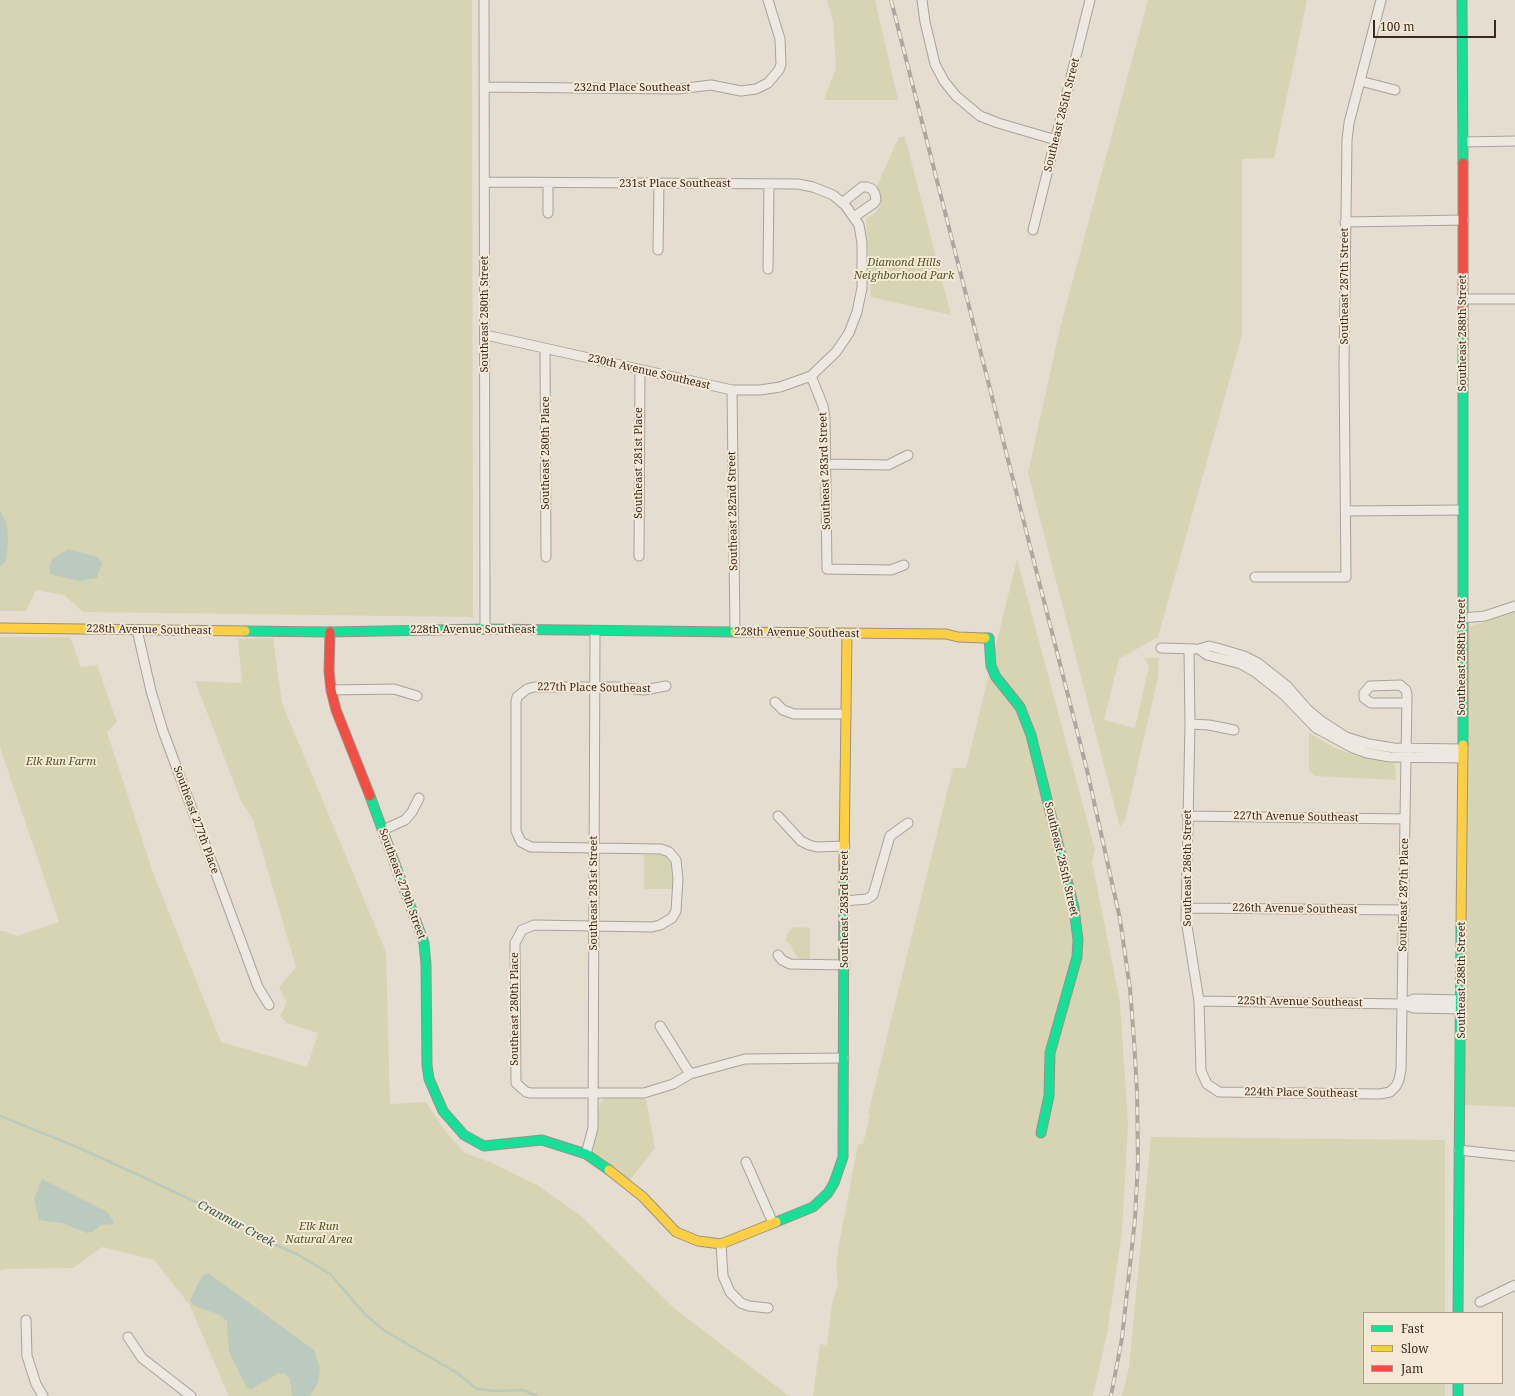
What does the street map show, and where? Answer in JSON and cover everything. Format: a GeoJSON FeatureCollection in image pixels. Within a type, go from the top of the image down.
{"type":"FeatureCollection","features":[{"type":"Feature","properties":{"kind":"street","name":"Southeast 280th Street"},"geometry":{"type":"LineString","coordinates":[[484,0],[486,335],[485,629]]}},
{"type":"Feature","properties":{"kind":"street","name":"232nd Place Southeast"},"geometry":{"type":"LineString","coordinates":[[484,87],[678,89],[711,85],[740,91],[750,91],[768,82],[774,76],[781,64],[782,47],[768,0]]}},
{"type":"Feature","properties":{"kind":"street"},"geometry":{"type":"LineString","coordinates":[[922,0],[925,22],[935,64],[944,82],[967,107],[980,116],[998,123],[1056,140]]}},
{"type":"Feature","properties":{"kind":"street","name":"Southeast 285th Street"},"geometry":{"type":"LineString","coordinates":[[1033,230],[1090,0]]}},
{"type":"Feature","properties":{"kind":"street","name":"Southeast 287th Street"},"geometry":{"type":"LineString","coordinates":[[1255,578],[1346,577],[1344,364],[1345,222],[1348,135],[1381,0]]}},
{"type":"Feature","properties":{"kind":"street","name":"Southeast 288th Street"},"geometry":{"type":"LineString","coordinates":[[1458,1312],[1462,1004],[1463,753],[1462,510],[1464,220],[1462,0]]}},
{"type":"Feature","properties":{"kind":"street"},"geometry":{"type":"LineString","coordinates":[[1360,81],[1396,90]]}},
{"type":"Feature","properties":{"kind":"street"},"geometry":{"type":"LineString","coordinates":[[1463,142],[1515,141]]}},
{"type":"Feature","properties":{"kind":"street","name":"231st Place Southeast"},"geometry":{"type":"LineString","coordinates":[[485,182],[798,184],[813,187],[833,195],[854,217]]}},
{"type":"Feature","properties":{"kind":"street"},"geometry":{"type":"LineString","coordinates":[[548,183],[548,214]]}},
{"type":"Feature","properties":{"kind":"street"},"geometry":{"type":"LineString","coordinates":[[658,250],[660,183]]}},
{"type":"Feature","properties":{"kind":"street"},"geometry":{"type":"LineString","coordinates":[[768,269],[769,184]]}},
{"type":"Feature","properties":{"kind":"street"},"geometry":{"type":"LineString","coordinates":[[811,376],[836,352],[849,333],[857,312],[862,288],[862,243],[859,225],[854,217],[874,203],[876,200],[875,194],[872,189],[867,187],[862,188],[842,203]]}},
{"type":"Feature","properties":{"kind":"street"},"geometry":{"type":"LineString","coordinates":[[1345,222],[1464,220]]}},
{"type":"Feature","properties":{"kind":"street"},"geometry":{"type":"LineString","coordinates":[[1463,299],[1515,299]]}},
{"type":"Feature","properties":{"kind":"street","name":"230th Avenue Southeast"},"geometry":{"type":"LineString","coordinates":[[486,335],[732,390],[760,390],[780,386],[811,376]]}},
{"type":"Feature","properties":{"kind":"street","name":"Southeast 280th Place"},"geometry":{"type":"LineString","coordinates":[[545,349],[546,557]]}},
{"type":"Feature","properties":{"kind":"street","name":"Southeast 281st Place"},"geometry":{"type":"LineString","coordinates":[[639,556],[640,370]]}},
{"type":"Feature","properties":{"kind":"street","name":"Southeast 283rd Street"},"geometry":{"type":"LineString","coordinates":[[811,376],[823,406],[825,418],[827,569],[891,570],[904,565]]}},
{"type":"Feature","properties":{"kind":"street","name":"Southeast 282nd Street"},"geometry":{"type":"LineString","coordinates":[[732,390],[735,632]]}},
{"type":"Feature","properties":{"kind":"street"},"geometry":{"type":"LineString","coordinates":[[826,464],[888,465],[908,455]]}},
{"type":"Feature","properties":{"kind":"street"},"geometry":{"type":"LineString","coordinates":[[1346,511],[1462,510]]}},
{"type":"Feature","properties":{"kind":"street"},"geometry":{"type":"LineString","coordinates":[[1462,618],[1485,616],[1515,606]]}},
{"type":"Feature","properties":{"kind":"street","name":"228th Avenue Southeast"},"geometry":{"type":"LineString","coordinates":[[0,628],[330,632],[485,629],[946,634]]}},
{"type":"Feature","properties":{"kind":"street","name":"Southeast 277th Place"},"geometry":{"type":"LineString","coordinates":[[137,630],[149,685],[163,731],[258,987],[269,1005]]}},
{"type":"Feature","properties":{"kind":"street","name":"Southeast 281st Street"},"geometry":{"type":"LineString","coordinates":[[586,1154],[593,1128],[594,1094],[595,631]]}},
{"type":"Feature","properties":{"kind":"street","name":"Southeast 279th Street"},"geometry":{"type":"LineString","coordinates":[[330,632],[329,671],[331,690],[336,710],[383,830],[424,943],[426,965],[427,1065],[430,1080],[443,1110],[454,1125],[464,1135],[484,1146],[542,1140],[556,1143],[586,1154],[621,1179],[643,1198],[676,1232],[698,1242],[721,1244]]}},
{"type":"Feature","properties":{"kind":"street","name":"Southeast 283rd Street"},"geometry":{"type":"LineString","coordinates":[[721,1244],[812,1206],[828,1193],[834,1183],[843,1158],[846,634]]}},
{"type":"Feature","properties":{"kind":"street","name":"Southeast 285th Street"},"geometry":{"type":"LineString","coordinates":[[946,634],[958,637],[989,638],[991,666],[996,677],[1020,707],[1031,736],[1074,908],[1078,940],[1077,957],[1053,1037],[1050,1053],[1048,1104],[1041,1132]]}},
{"type":"Feature","properties":{"kind":"street"},"geometry":{"type":"LineString","coordinates":[[1161,648],[1194,649],[1209,646],[1237,654],[1258,663],[1287,686],[1316,717],[1346,737],[1406,753],[1463,753]]}},
{"type":"Feature","properties":{"kind":"street","name":"Southeast 286th Street"},"geometry":{"type":"LineString","coordinates":[[1194,649],[1187,816],[1186,908],[1199,1001],[1201,1071],[1206,1084]]}},
{"type":"Feature","properties":{"kind":"street","name":"227th Place Southeast"},"geometry":{"type":"LineString","coordinates":[[594,848],[531,847],[521,842],[516,831],[516,702],[523,692],[534,687],[618,687],[644,690],[666,686]]}},
{"type":"Feature","properties":{"kind":"street"},"geometry":{"type":"LineString","coordinates":[[331,690],[394,689],[417,696]]}},
{"type":"Feature","properties":{"kind":"street"},"geometry":{"type":"LineString","coordinates":[[775,702],[783,710],[794,714],[846,714]]}},
{"type":"Feature","properties":{"kind":"street","name":"Southeast 287th Place"},"geometry":{"type":"LineString","coordinates":[[1396,1086],[1400,1076],[1402,1004],[1406,819],[1406,703]]}},
{"type":"Feature","properties":{"kind":"street"},"geometry":{"type":"LineString","coordinates":[[1190,724],[1209,725],[1234,730]]}},
{"type":"Feature","properties":{"kind":"street"},"geometry":{"type":"LineString","coordinates":[[383,830],[405,820],[412,812],[419,798]]}},
{"type":"Feature","properties":{"kind":"street"},"geometry":{"type":"LineString","coordinates":[[778,816],[801,841],[808,845],[817,847],[845,846]]}},
{"type":"Feature","properties":{"kind":"street","name":"227th Avenue Southeast"},"geometry":{"type":"LineString","coordinates":[[1187,816],[1406,819]]}},
{"type":"Feature","properties":{"kind":"street"},"geometry":{"type":"LineString","coordinates":[[844,901],[867,899],[873,895],[890,836],[908,824]]}},
{"type":"Feature","properties":{"kind":"street"},"geometry":{"type":"LineString","coordinates":[[594,848],[661,849],[673,856],[678,867],[678,905],[672,918],[660,925],[652,927],[594,925]]}},
{"type":"Feature","properties":{"kind":"street","name":"226th Avenue Southeast"},"geometry":{"type":"LineString","coordinates":[[1186,908],[1404,910]]}},
{"type":"Feature","properties":{"kind":"street","name":"Southeast 280th Place"},"geometry":{"type":"LineString","coordinates":[[594,925],[534,925],[522,930],[515,943],[516,1083],[521,1088],[531,1093],[594,1094]]}},
{"type":"Feature","properties":{"kind":"street"},"geometry":{"type":"LineString","coordinates":[[778,955],[782,960],[790,964],[845,965]]}},
{"type":"Feature","properties":{"kind":"street","name":"225th Avenue Southeast"},"geometry":{"type":"LineString","coordinates":[[1199,1001],[1402,1004],[1414,1008],[1462,1004]]}},
{"type":"Feature","properties":{"kind":"street"},"geometry":{"type":"LineString","coordinates":[[660,1026],[690,1074]]}},
{"type":"Feature","properties":{"kind":"street"},"geometry":{"type":"LineString","coordinates":[[594,1094],[644,1093],[673,1084],[690,1074],[730,1062],[756,1057],[844,1058]]}},
{"type":"Feature","properties":{"kind":"street","name":"224th Place Southeast"},"geometry":{"type":"LineString","coordinates":[[1206,1084],[1219,1092],[1380,1094],[1390,1092],[1396,1086]]}},
{"type":"Feature","properties":{"kind":"street"},"geometry":{"type":"LineString","coordinates":[[1459,1150],[1515,1156]]}},
{"type":"Feature","properties":{"kind":"street"},"geometry":{"type":"LineString","coordinates":[[746,1162],[773,1223]]}},
{"type":"Feature","properties":{"kind":"street"},"geometry":{"type":"LineString","coordinates":[[721,1244],[723,1276],[730,1292],[741,1303],[749,1306],[768,1308]]}},
{"type":"Feature","properties":{"kind":"street"},"geometry":{"type":"LineString","coordinates":[[1480,1302],[1515,1285]]}},
{"type":"Feature","properties":{"kind":"street"},"geometry":{"type":"LineString","coordinates":[[26,1320],[27,1356],[36,1384],[43,1396]]}},
{"type":"Feature","properties":{"kind":"street"},"geometry":{"type":"LineString","coordinates":[[128,1337],[142,1358],[192,1396]]}},
{"type":"Feature","properties":{"kind":"street"},"geometry":{"type":"LineString","coordinates":[[1458,1384],[1458,1396]]}},
{"type":"Feature","properties":{"kind":"green space"},"geometry":{"type":"Polygon","coordinates":[[[0,0],[472,0],[473,617],[83,612],[64,595],[36,590],[26,611],[0,611],[0,0]]]}},
{"type":"Feature","properties":{"kind":"green space"},"geometry":{"type":"Polygon","coordinates":[[[827,0],[875,0],[898,100],[824,100],[836,68],[833,21],[827,0]]]}},
{"type":"Feature","properties":{"kind":"green space"},"geometry":{"type":"Polygon","coordinates":[[[1148,0],[1307,0],[1274,158],[1242,159],[1242,335],[1158,637],[1119,659],[1104,720],[1135,728],[1149,666],[1144,658],[1159,658],[1158,677],[1125,820],[1120,827],[1028,473],[1060,328],[1148,0]]]}},
{"type":"Feature","properties":{"kind":"green space","name":"Diamond Hills Neighborhood Park"},"geometry":{"type":"Polygon","coordinates":[[[899,137],[905,137],[951,315],[871,297],[866,219],[875,213],[880,206],[881,198],[877,186],[899,137]]]}},
{"type":"Feature","properties":{"kind":"green space"},"geometry":{"type":"Polygon","coordinates":[[[1017,559],[1095,850],[1092,862],[1120,1002],[1128,1125],[1122,1232],[1107,1334],[1093,1396],[813,1396],[820,1344],[827,1345],[832,1303],[838,1285],[836,1266],[838,1250],[858,1144],[863,1144],[870,1115],[868,1114],[953,768],[966,768],[1017,559]]]}},
{"type":"Feature","properties":{"kind":"green space"},"geometry":{"type":"Polygon","coordinates":[[[1515,612],[1515,1107],[1464,1105],[1469,627],[1515,612]]]}},
{"type":"Feature","properties":{"kind":"green space","name":"Elk Run Natural Area"},"geometry":{"type":"Polygon","coordinates":[[[0,637],[70,637],[81,667],[97,665],[117,722],[107,732],[153,873],[221,1042],[307,1067],[318,1033],[287,1023],[280,1016],[286,1001],[279,987],[296,967],[253,820],[241,801],[195,681],[242,683],[238,639],[273,638],[282,703],[386,952],[390,1104],[426,1102],[445,1131],[465,1153],[490,1162],[537,1185],[580,1215],[675,1309],[789,1396],[229,1396],[189,1304],[154,1260],[102,1247],[73,1268],[4,1269],[0,1271],[0,931],[17,936],[59,922],[0,747],[0,637]]]}},
{"type":"Feature","properties":{"kind":"green space"},"geometry":{"type":"Polygon","coordinates":[[[1309,733],[1335,748],[1361,757],[1392,763],[1395,765],[1396,780],[1315,776],[1309,770],[1309,733]]]}},
{"type":"Feature","properties":{"kind":"green space"},"geometry":{"type":"Polygon","coordinates":[[[644,855],[663,855],[670,859],[673,867],[674,889],[644,889],[644,855]]]}},
{"type":"Feature","properties":{"kind":"green space"},"geometry":{"type":"Polygon","coordinates":[[[794,927],[810,928],[810,959],[796,956],[790,944],[785,940],[789,931],[794,927]]]}},
{"type":"Feature","properties":{"kind":"green space"},"geometry":{"type":"Polygon","coordinates":[[[630,1097],[646,1099],[655,1148],[630,1180],[593,1153],[593,1148],[600,1103],[604,1099],[609,1098],[630,1097]]]}},
{"type":"Feature","properties":{"kind":"green space"},"geometry":{"type":"Polygon","coordinates":[[[1151,1137],[1445,1140],[1445,1312],[1363,1312],[1363,1384],[1445,1384],[1445,1396],[1122,1396],[1129,1367],[1151,1137]]]}},
{"type":"Feature","properties":{"kind":"shaded area"},"geometry":{"type":"Polygon","coordinates":[[[0,510],[7,525],[8,544],[6,561],[0,566],[0,510]]]}},
{"type":"Feature","properties":{"kind":"shaded area"},"geometry":{"type":"Polygon","coordinates":[[[69,549],[97,557],[102,563],[97,578],[79,581],[50,574],[52,559],[69,549]]]}},
{"type":"Feature","properties":{"kind":"shaded area"},"geometry":{"type":"Polygon","coordinates":[[[42,1179],[107,1212],[113,1220],[113,1224],[101,1225],[92,1232],[87,1233],[62,1223],[39,1220],[34,1199],[42,1179]]]}},
{"type":"Feature","properties":{"kind":"shaded area"},"geometry":{"type":"Polygon","coordinates":[[[208,1273],[314,1350],[320,1368],[318,1383],[310,1396],[292,1396],[290,1379],[285,1374],[279,1373],[252,1389],[247,1388],[229,1352],[227,1321],[220,1315],[193,1305],[190,1300],[202,1276],[208,1273]]]}},
{"type":"Feature","properties":{"kind":"waterway","name":"Cranmar Creek"},"geometry":{"type":"LineString","coordinates":[[0,1116],[77,1147],[130,1171],[232,1219],[260,1238],[297,1254],[330,1274],[366,1315],[385,1331],[457,1373],[477,1389],[495,1391],[523,1390],[537,1396]]}},
{"type":"Feature","properties":{"kind":"railway"},"geometry":{"type":"LineString","coordinates":[[891,0],[1087,770],[1120,919],[1130,989],[1134,1040],[1137,1092],[1138,1161],[1135,1219],[1122,1338],[1111,1396]]}},
{"type":"Feature","properties":{"kind":"traffic: fast"},"geometry":{"type":"LineString","coordinates":[[1462,0],[1463,163]]}},
{"type":"Feature","properties":{"kind":"traffic: fast"},"geometry":{"type":"LineString","coordinates":[[1463,332],[1463,745]]}},
{"type":"Feature","properties":{"kind":"traffic: fast"},"geometry":{"type":"LineString","coordinates":[[245,631],[330,632],[485,629],[735,632]]}},
{"type":"Feature","properties":{"kind":"traffic: fast"},"geometry":{"type":"LineString","coordinates":[[985,638],[989,638],[991,666],[996,677],[1020,707],[1031,735],[1074,908],[1078,940],[1077,957],[1050,1053],[1049,1096],[1041,1133]]}},
{"type":"Feature","properties":{"kind":"traffic: fast"},"geometry":{"type":"LineString","coordinates":[[370,796],[424,943],[426,965],[427,1065],[429,1079],[443,1111],[464,1135],[484,1146],[542,1140],[586,1154],[609,1170]]}},
{"type":"Feature","properties":{"kind":"traffic: fast"},"geometry":{"type":"LineString","coordinates":[[776,1222],[813,1207],[828,1193],[834,1183],[843,1157],[844,862]]}},
{"type":"Feature","properties":{"kind":"traffic: fast"},"geometry":{"type":"LineString","coordinates":[[1458,1312],[1461,925]]}},
{"type":"Feature","properties":{"kind":"traffic: fast"},"geometry":{"type":"LineString","coordinates":[[1458,1384],[1458,1396]]}},
{"type":"Feature","properties":{"kind":"traffic: slow"},"geometry":{"type":"LineString","coordinates":[[0,628],[245,631]]}},
{"type":"Feature","properties":{"kind":"traffic: slow"},"geometry":{"type":"LineString","coordinates":[[735,632],[946,634],[958,637],[985,638]]}},
{"type":"Feature","properties":{"kind":"traffic: slow"},"geometry":{"type":"LineString","coordinates":[[844,862],[847,634]]}},
{"type":"Feature","properties":{"kind":"traffic: slow"},"geometry":{"type":"LineString","coordinates":[[1461,925],[1463,745]]}},
{"type":"Feature","properties":{"kind":"traffic: slow"},"geometry":{"type":"LineString","coordinates":[[609,1170],[643,1197],[676,1232],[698,1241],[721,1244],[776,1222]]}},
{"type":"Feature","properties":{"kind":"traffic: jam"},"geometry":{"type":"LineString","coordinates":[[1463,163],[1463,332]]}},
{"type":"Feature","properties":{"kind":"traffic: jam"},"geometry":{"type":"LineString","coordinates":[[330,632],[329,671],[331,690],[336,710],[370,796]]}},
{"type":"Feature","properties":{"kind":"park label","name":"Elk Run Farm"},"geometry":{"type":"Point","coordinates":[61,762]}}]}
